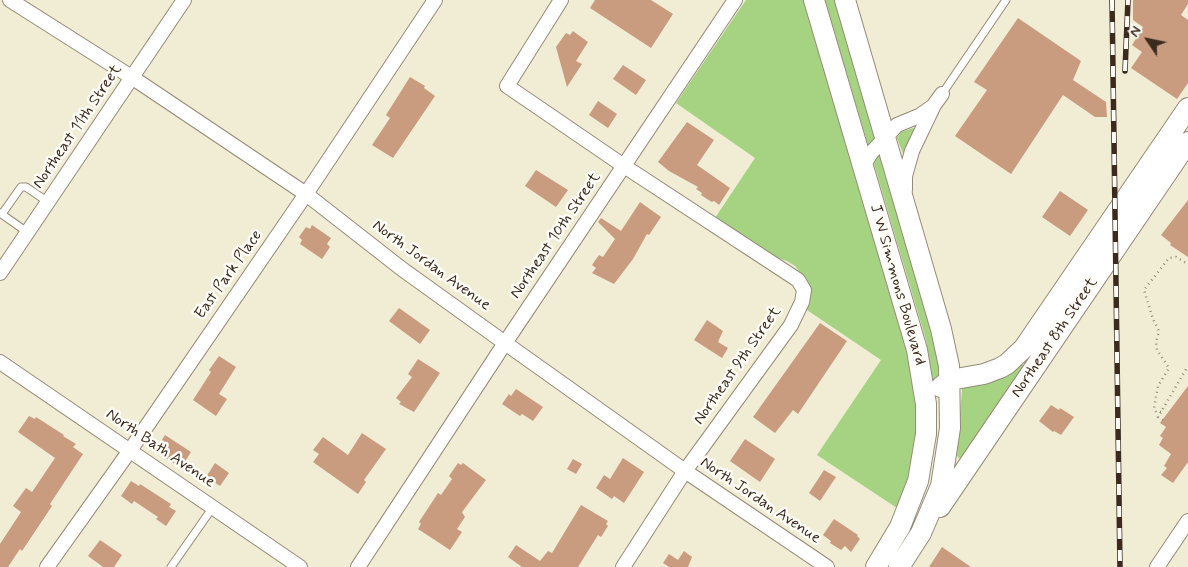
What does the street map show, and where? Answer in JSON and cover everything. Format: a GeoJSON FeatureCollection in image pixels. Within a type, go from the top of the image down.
{"type":"FeatureCollection","features":[{"type":"Feature","properties":{"kind":"main road","name":"J W Simmons Boulevard"},"geometry":{"type":"LineString","coordinates":[[814,0],[916,350],[926,404],[926,434],[918,481],[900,527],[876,567]]}},
{"type":"Feature","properties":{"kind":"main road","name":"J W Simmons Boulevard"},"geometry":{"type":"LineString","coordinates":[[845,0],[946,346],[950,380],[950,428],[944,472],[935,503],[921,533],[899,567]]}},
{"type":"Feature","properties":{"kind":"main road","name":"Northeast 8th Street"},"geometry":{"type":"LineString","coordinates":[[950,380],[992,372],[1007,364],[1024,348],[1188,108]]}},
{"type":"Feature","properties":{"kind":"main road","name":"Northeast 8th Street"},"geometry":{"type":"LineString","coordinates":[[921,533],[953,490],[1188,142]]}},
{"type":"Feature","properties":{"kind":"main road"},"geometry":{"type":"LineString","coordinates":[[926,404],[950,380]]}},
{"type":"Feature","properties":{"kind":"street","name":"North Jordan Avenue"},"geometry":{"type":"LineString","coordinates":[[10,0],[133,78],[306,194],[402,268],[505,343],[685,471],[827,567]]}},
{"type":"Feature","properties":{"kind":"street","name":"Northeast 11th Street"},"geometry":{"type":"LineString","coordinates":[[2,265],[28,232],[184,0]]}},
{"type":"Feature","properties":{"kind":"street","name":"East Park Place"},"geometry":{"type":"LineString","coordinates":[[47,567],[306,194],[435,0]]}},
{"type":"Feature","properties":{"kind":"street"},"geometry":{"type":"LineString","coordinates":[[562,0],[507,86],[624,166]]}},
{"type":"Feature","properties":{"kind":"street","name":"Northeast 10th Street"},"geometry":{"type":"LineString","coordinates":[[358,567],[505,343],[735,0]]}},
{"type":"Feature","properties":{"kind":"street"},"geometry":{"type":"LineString","coordinates":[[863,166],[871,153],[898,125],[920,116],[938,100]]}},
{"type":"Feature","properties":{"kind":"street"},"geometry":{"type":"LineString","coordinates":[[906,211],[905,187],[907,165],[917,139],[938,100]]}},
{"type":"Feature","properties":{"kind":"street","name":"Northeast 9th Street"},"geometry":{"type":"LineString","coordinates":[[623,567],[685,471],[790,325],[802,302],[804,290],[798,280],[624,166]]}},
{"type":"Feature","properties":{"kind":"street","name":"North Bath Avenue"},"geometry":{"type":"LineString","coordinates":[[0,362],[300,567]]}},
{"type":"Feature","properties":{"kind":"street"},"geometry":{"type":"LineString","coordinates":[[1157,567],[1188,521]]}},
{"type":"Feature","properties":{"kind":"lane"},"geometry":{"type":"LineString","coordinates":[[938,100],[1006,0]]}},
{"type":"Feature","properties":{"kind":"lane"},"geometry":{"type":"LineString","coordinates":[[28,232],[1,214],[21,187],[26,187],[48,202]]}},
{"type":"Feature","properties":{"kind":"lane"},"geometry":{"type":"LineString","coordinates":[[172,567],[213,507]]}},
{"type":"Feature","properties":{"kind":"path"},"geometry":{"type":"LineString","coordinates":[[1161,412],[1156,412],[1154,408],[1158,386],[1169,368],[1158,350],[1156,342],[1159,331],[1153,319],[1144,290],[1169,258],[1176,257],[1188,264]]}},
{"type":"Feature","properties":{"kind":"path"},"geometry":{"type":"LineString","coordinates":[[1163,420],[1158,417],[1188,366]]}},
{"type":"Feature","properties":{"kind":"green space"},"geometry":{"type":"Polygon","coordinates":[[[746,0],[805,0],[909,350],[918,414],[913,465],[900,510],[817,455],[881,360],[807,310],[809,298],[802,275],[795,266],[787,261],[768,255],[715,218],[755,158],[676,103],[746,0]]]}},
{"type":"Feature","properties":{"kind":"green space"},"geometry":{"type":"Polygon","coordinates":[[[825,0],[837,0],[877,135],[873,145],[868,145],[825,0]]]}},
{"type":"Feature","properties":{"kind":"green space"},"geometry":{"type":"Polygon","coordinates":[[[915,129],[904,156],[897,138],[901,132],[915,129]]]}},
{"type":"Feature","properties":{"kind":"green space"},"geometry":{"type":"Polygon","coordinates":[[[881,154],[941,350],[943,379],[933,381],[926,340],[874,164],[876,156],[881,154]]]}},
{"type":"Feature","properties":{"kind":"green space"},"geometry":{"type":"Polygon","coordinates":[[[1022,364],[1026,367],[965,458],[960,459],[957,456],[962,389],[1008,374],[1022,364]]]}},
{"type":"Feature","properties":{"kind":"building"},"geometry":{"type":"Polygon","coordinates":[[[595,0],[651,0],[673,14],[651,48],[590,8],[595,0]]]}},
{"type":"Feature","properties":{"kind":"building"},"geometry":{"type":"Polygon","coordinates":[[[1133,0],[1188,0],[1188,4],[1181,15],[1188,20],[1188,83],[1177,99],[1131,68],[1142,52],[1132,45],[1143,27],[1133,20],[1133,0]]]}},
{"type":"Feature","properties":{"kind":"building"},"geometry":{"type":"Polygon","coordinates":[[[1018,18],[1081,61],[1073,80],[1106,102],[1107,117],[1095,117],[1063,95],[1011,174],[955,136],[987,90],[974,82],[1018,18]]]}},
{"type":"Feature","properties":{"kind":"building"},"geometry":{"type":"Polygon","coordinates":[[[573,31],[588,42],[576,61],[582,64],[567,87],[556,47],[566,33],[570,35],[573,31]]]}},
{"type":"Feature","properties":{"kind":"building"},"geometry":{"type":"Polygon","coordinates":[[[623,65],[646,80],[636,95],[613,79],[623,65]]]}},
{"type":"Feature","properties":{"kind":"building"},"geometry":{"type":"Polygon","coordinates":[[[410,77],[425,86],[424,88],[435,96],[393,158],[372,145],[390,118],[386,115],[410,77]]]}},
{"type":"Feature","properties":{"kind":"building"},"geometry":{"type":"Polygon","coordinates":[[[598,101],[617,114],[608,128],[589,115],[598,101]]]}},
{"type":"Feature","properties":{"kind":"building"},"geometry":{"type":"Polygon","coordinates":[[[687,122],[714,140],[697,165],[730,188],[719,205],[701,195],[702,193],[696,189],[698,187],[669,171],[658,162],[687,122]]]}},
{"type":"Feature","properties":{"kind":"building"},"geometry":{"type":"Polygon","coordinates":[[[536,170],[568,190],[556,207],[525,186],[536,170]]]}},
{"type":"Feature","properties":{"kind":"building"},"geometry":{"type":"Polygon","coordinates":[[[1060,191],[1088,210],[1070,236],[1042,217],[1060,191]]]}},
{"type":"Feature","properties":{"kind":"building"},"geometry":{"type":"Polygon","coordinates":[[[1188,200],[1188,257],[1170,245],[1171,243],[1161,235],[1188,200]]]}},
{"type":"Feature","properties":{"kind":"building"},"geometry":{"type":"Polygon","coordinates":[[[640,202],[661,217],[649,235],[647,234],[633,259],[614,284],[592,273],[596,268],[592,265],[599,255],[603,257],[615,239],[598,222],[601,218],[621,231],[640,202]]]}},
{"type":"Feature","properties":{"kind":"building"},"geometry":{"type":"Polygon","coordinates":[[[312,225],[331,238],[327,244],[330,247],[322,259],[300,244],[302,240],[299,237],[306,227],[310,229],[312,225]]]}},
{"type":"Feature","properties":{"kind":"building"},"geometry":{"type":"Polygon","coordinates":[[[399,308],[430,330],[420,344],[389,321],[399,308]]]}},
{"type":"Feature","properties":{"kind":"building"},"geometry":{"type":"Polygon","coordinates":[[[707,320],[723,331],[718,342],[728,348],[722,358],[694,340],[707,320]]]}},
{"type":"Feature","properties":{"kind":"building"},"geometry":{"type":"Polygon","coordinates":[[[820,323],[847,341],[798,414],[793,410],[775,433],[753,417],[820,323]]]}},
{"type":"Feature","properties":{"kind":"building"},"geometry":{"type":"Polygon","coordinates":[[[219,356],[236,367],[219,394],[227,399],[216,416],[193,400],[219,356]]]}},
{"type":"Feature","properties":{"kind":"building"},"geometry":{"type":"Polygon","coordinates":[[[418,359],[440,373],[414,412],[399,404],[401,402],[396,398],[412,377],[408,374],[418,359]]]}},
{"type":"Feature","properties":{"kind":"building"},"geometry":{"type":"Polygon","coordinates":[[[1188,386],[1188,462],[1173,483],[1161,475],[1167,468],[1164,466],[1171,454],[1159,445],[1163,438],[1160,436],[1166,427],[1160,423],[1188,386]]]}},
{"type":"Feature","properties":{"kind":"building"},"geometry":{"type":"Polygon","coordinates":[[[516,389],[543,407],[533,421],[522,414],[520,416],[502,404],[509,394],[511,396],[516,389]]]}},
{"type":"Feature","properties":{"kind":"building"},"geometry":{"type":"Polygon","coordinates":[[[1051,405],[1059,410],[1060,408],[1074,417],[1061,435],[1053,432],[1039,421],[1051,405]]]}},
{"type":"Feature","properties":{"kind":"building"},"geometry":{"type":"Polygon","coordinates":[[[29,416],[35,419],[36,417],[64,435],[76,444],[73,447],[83,454],[22,551],[20,549],[8,567],[0,567],[0,544],[21,512],[13,506],[26,488],[32,492],[55,458],[18,432],[29,416]]]}},
{"type":"Feature","properties":{"kind":"building"},"geometry":{"type":"Polygon","coordinates":[[[362,433],[386,449],[364,480],[366,482],[358,494],[313,462],[319,454],[313,450],[323,437],[348,455],[362,433]]]}},
{"type":"Feature","properties":{"kind":"building"},"geometry":{"type":"Polygon","coordinates":[[[165,435],[191,452],[181,468],[155,451],[165,435]]]}},
{"type":"Feature","properties":{"kind":"building"},"geometry":{"type":"Polygon","coordinates":[[[745,439],[775,459],[760,482],[730,461],[745,439]]]}},
{"type":"Feature","properties":{"kind":"building"},"geometry":{"type":"Polygon","coordinates":[[[623,458],[644,472],[624,503],[614,496],[612,499],[596,488],[604,475],[610,479],[623,458]]]}},
{"type":"Feature","properties":{"kind":"building"},"geometry":{"type":"Polygon","coordinates":[[[573,459],[582,464],[576,474],[567,469],[573,459]]]}},
{"type":"Feature","properties":{"kind":"building"},"geometry":{"type":"Polygon","coordinates":[[[215,463],[229,473],[220,486],[206,477],[215,463]]]}},
{"type":"Feature","properties":{"kind":"building"},"geometry":{"type":"Polygon","coordinates":[[[458,463],[461,465],[463,463],[486,480],[462,512],[465,517],[457,529],[462,532],[450,550],[418,529],[421,524],[419,522],[438,493],[441,495],[452,479],[449,476],[458,463]]]}},
{"type":"Feature","properties":{"kind":"building"},"geometry":{"type":"Polygon","coordinates":[[[824,470],[836,477],[820,501],[809,493],[824,470]]]}},
{"type":"Feature","properties":{"kind":"building"},"geometry":{"type":"Polygon","coordinates":[[[131,481],[139,486],[140,484],[171,504],[169,507],[176,511],[166,526],[156,519],[158,517],[134,501],[132,504],[121,496],[131,481]]]}},
{"type":"Feature","properties":{"kind":"building"},"geometry":{"type":"Polygon","coordinates":[[[581,505],[608,521],[606,524],[608,526],[601,537],[598,535],[578,567],[522,567],[508,557],[516,545],[540,561],[548,551],[552,553],[581,505]]]}},
{"type":"Feature","properties":{"kind":"building"},"geometry":{"type":"Polygon","coordinates":[[[834,519],[858,535],[860,539],[851,552],[845,546],[841,550],[830,543],[831,541],[823,535],[834,519]]]}},
{"type":"Feature","properties":{"kind":"building"},"geometry":{"type":"Polygon","coordinates":[[[100,540],[122,555],[114,567],[103,567],[88,556],[100,540]]]}},
{"type":"Feature","properties":{"kind":"building"},"geometry":{"type":"Polygon","coordinates":[[[942,547],[971,567],[929,567],[942,547]]]}},
{"type":"Feature","properties":{"kind":"building"},"geometry":{"type":"Polygon","coordinates":[[[684,551],[692,557],[688,567],[669,567],[663,563],[669,554],[678,560],[684,551]]]}},
{"type":"Feature","properties":{"kind":"railway"},"geometry":{"type":"LineString","coordinates":[[1112,0],[1120,567]]}},
{"type":"Feature","properties":{"kind":"railway"},"geometry":{"type":"LineString","coordinates":[[1125,71],[1128,0]]}}]}
